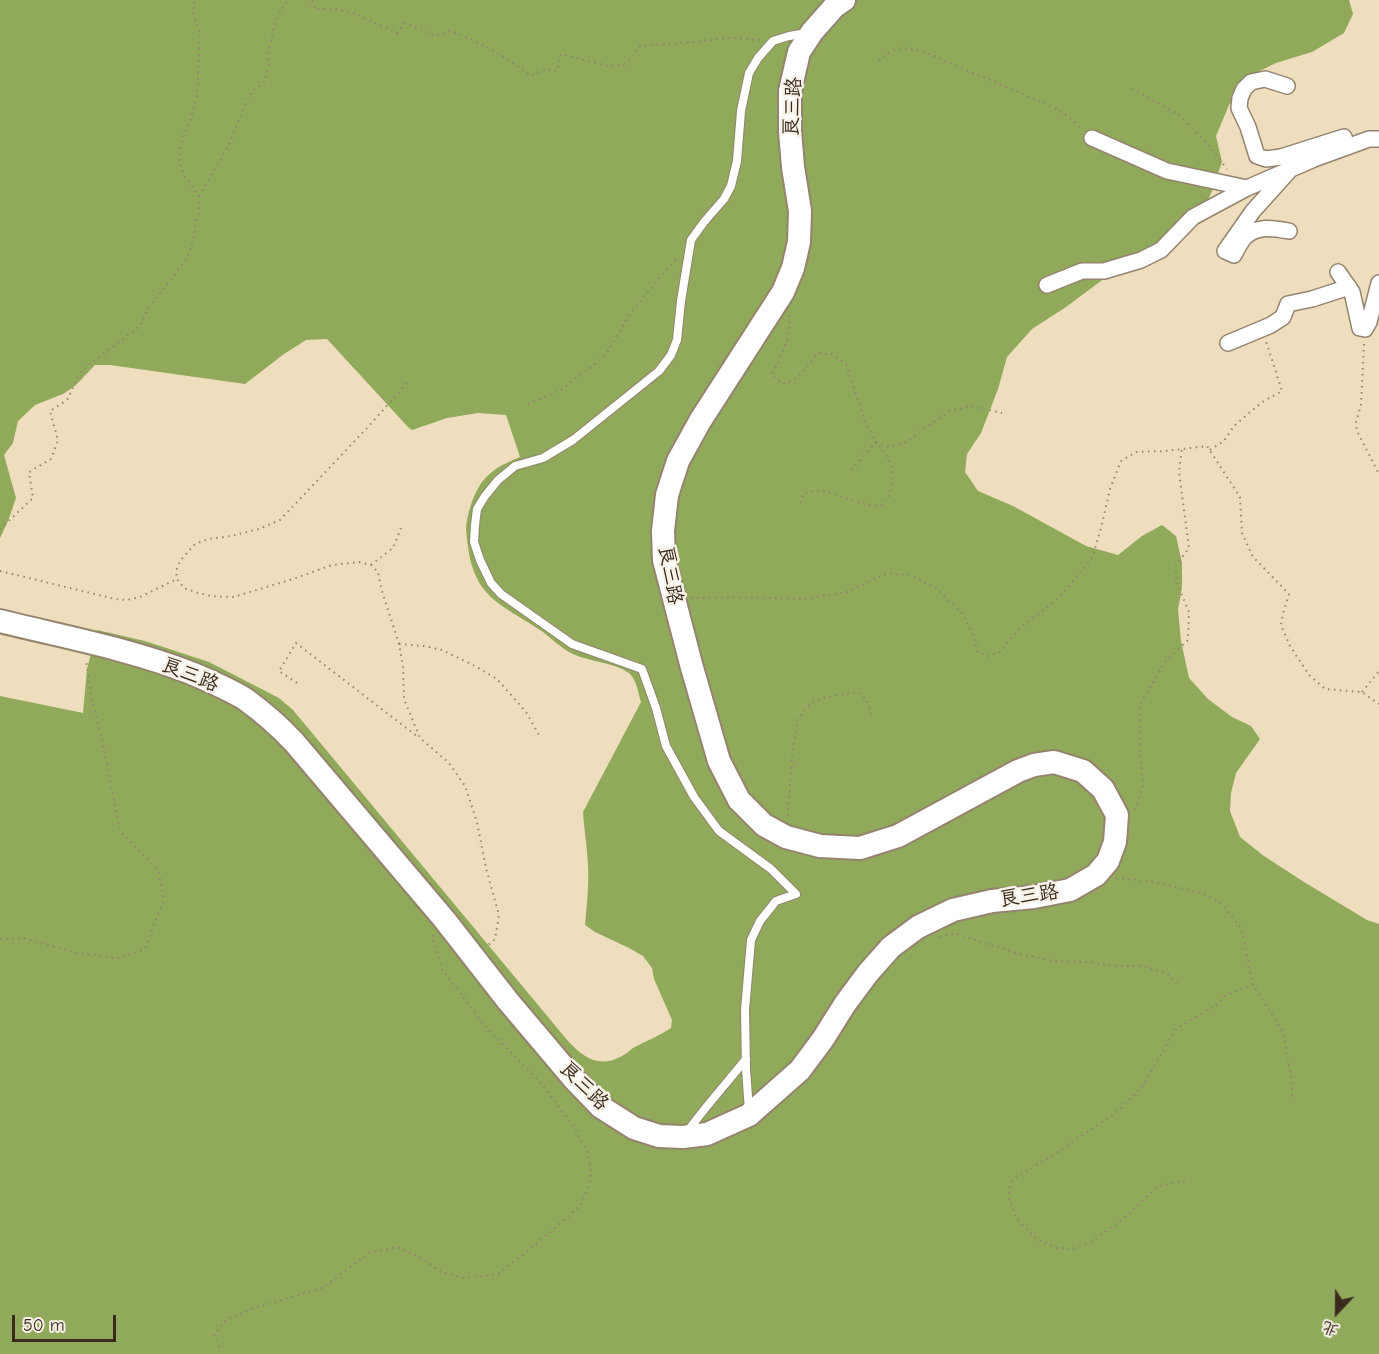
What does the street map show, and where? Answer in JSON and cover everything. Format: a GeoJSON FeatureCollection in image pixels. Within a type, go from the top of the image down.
{"type":"FeatureCollection","features":[{"type":"Feature","properties":{"kind":"main road","name":"良三路"},"geometry":{"type":"LineString","coordinates":[[0,621],[130,652],[174,667],[212,681],[244,699],[272,719],[444,919],[573,1078],[601,1107],[634,1128],[659,1136],[683,1137],[707,1134],[749,1115],[800,1070],[823,1039],[844,1004],[868,973],[891,947],[918,927],[953,910],[992,901],[1034,897],[1070,890],[1096,875],[1108,861],[1115,842],[1117,815],[1103,789],[1083,771],[1054,762],[1034,765],[1018,771],[898,836],[860,848],[820,846],[786,837],[764,825],[739,800],[719,761],[664,560],[663,531],[667,495],[678,461],[700,421],[783,292],[793,268],[799,242],[800,211],[790,131],[790,91],[799,52],[812,32],[835,6],[844,0]]}},
{"type":"Feature","properties":{"kind":"street"},"geometry":{"type":"LineString","coordinates":[[1287,86],[1265,79],[1251,82],[1244,88],[1239,108],[1257,156],[1266,159],[1281,157],[1344,138],[1347,147]]}},
{"type":"Feature","properties":{"kind":"street"},"geometry":{"type":"LineString","coordinates":[[1092,138],[1167,171],[1247,188]]}},
{"type":"Feature","properties":{"kind":"street"},"geometry":{"type":"LineString","coordinates":[[1047,285],[1082,271],[1104,271],[1141,260],[1161,250],[1193,217],[1247,188],[1293,167],[1347,147],[1379,139]]}},
{"type":"Feature","properties":{"kind":"street"},"geometry":{"type":"LineString","coordinates":[[1289,231],[1268,228],[1256,230],[1244,238],[1234,255],[1225,251],[1253,210],[1293,167]]}},
{"type":"Feature","properties":{"kind":"street"},"geometry":{"type":"LineString","coordinates":[[1338,272],[1352,292],[1360,328],[1365,329],[1369,322],[1379,283]]}},
{"type":"Feature","properties":{"kind":"street"},"geometry":{"type":"LineString","coordinates":[[1228,343],[1271,325],[1283,317],[1288,304],[1348,287]]}},
{"type":"Feature","properties":{"kind":"lane"},"geometry":{"type":"LineString","coordinates":[[749,1115],[745,1010],[751,940],[760,921],[776,902],[796,894],[771,869],[718,831],[694,797],[666,746],[642,669],[572,644],[501,594],[491,583],[480,560],[474,542],[474,525],[477,509],[498,480],[515,466],[543,458],[573,440],[659,371],[671,356],[677,340],[691,240],[724,199],[737,161],[741,111],[749,73],[758,57],[772,41],[812,32]]}},
{"type":"Feature","properties":{"kind":"lane"},"geometry":{"type":"LineString","coordinates":[[683,1137],[746,1059]]}},
{"type":"Feature","properties":{"kind":"path"},"geometry":{"type":"LineString","coordinates":[[195,0],[193,14],[200,34],[197,95],[183,136],[179,159],[184,176],[199,196]]}},
{"type":"Feature","properties":{"kind":"path"},"geometry":{"type":"LineString","coordinates":[[0,529],[33,498],[29,472],[51,459],[58,440],[50,411],[67,400],[81,371],[140,326],[148,308],[188,259],[197,219],[199,196],[230,143],[244,106],[253,90],[264,82],[273,31],[280,10],[288,0]]}},
{"type":"Feature","properties":{"kind":"path"},"geometry":{"type":"LineString","coordinates":[[312,0],[315,9],[335,9],[356,14],[397,33],[405,23],[436,36],[450,31],[490,48],[531,76],[546,69],[557,71],[561,54],[608,66],[626,64],[640,46],[729,38],[772,41]]}},
{"type":"Feature","properties":{"kind":"path"},"geometry":{"type":"LineString","coordinates":[[879,61],[886,54],[902,47],[924,52],[1053,107],[1068,116],[1092,138]]}},
{"type":"Feature","properties":{"kind":"path"},"geometry":{"type":"LineString","coordinates":[[1132,88],[1180,116],[1204,140],[1231,174],[1247,188]]}},
{"type":"Feature","properties":{"kind":"path"},"geometry":{"type":"LineString","coordinates":[[528,404],[561,390],[605,356],[632,311],[691,240]]}},
{"type":"Feature","properties":{"kind":"path"},"geometry":{"type":"LineString","coordinates":[[783,292],[791,324],[772,375],[783,384],[793,380],[819,353],[832,354],[846,364],[864,418],[876,442],[888,458],[893,471],[890,495],[881,506],[861,503],[829,492],[811,490],[803,494],[801,503]]}},
{"type":"Feature","properties":{"kind":"path"},"geometry":{"type":"LineString","coordinates":[[1210,450],[1224,441],[1234,426],[1249,413],[1264,401],[1282,392],[1261,329]]}},
{"type":"Feature","properties":{"kind":"path"},"geometry":{"type":"LineString","coordinates":[[1365,329],[1364,380],[1356,422],[1357,430],[1379,474]]}},
{"type":"Feature","properties":{"kind":"path"},"geometry":{"type":"LineString","coordinates":[[407,383],[280,520],[259,530],[207,539],[195,544],[180,561],[176,572],[177,579],[184,588],[211,597],[233,597],[332,565],[359,562],[371,565],[378,572],[399,644],[403,666],[404,699],[420,738]]}},
{"type":"Feature","properties":{"kind":"path"},"geometry":{"type":"LineString","coordinates":[[876,442],[889,447],[906,442],[949,411],[971,406],[1002,413]]}},
{"type":"Feature","properties":{"kind":"path"},"geometry":{"type":"LineString","coordinates":[[848,474],[876,442]]}},
{"type":"Feature","properties":{"kind":"path"},"geometry":{"type":"LineString","coordinates":[[673,599],[728,597],[807,599],[847,592],[888,573],[913,576],[937,589],[962,613],[974,637],[977,651],[987,656],[1000,652],[1019,629],[1059,598],[1092,558],[1110,489],[1121,461],[1136,452],[1208,446],[1240,497],[1242,533],[1253,557],[1289,594],[1281,625],[1290,646],[1309,675],[1325,689],[1362,692],[1379,704]]}},
{"type":"Feature","properties":{"kind":"path"},"geometry":{"type":"LineString","coordinates":[[1117,815],[1136,808],[1143,783],[1139,734],[1141,703],[1165,662],[1188,640],[1189,612],[1176,581],[1176,565],[1189,548],[1179,472],[1182,448]]}},
{"type":"Feature","properties":{"kind":"path"},"geometry":{"type":"LineString","coordinates":[[371,565],[393,548],[401,528]]}},
{"type":"Feature","properties":{"kind":"path"},"geometry":{"type":"LineString","coordinates":[[0,571],[127,600],[140,597],[177,579]]}},
{"type":"Feature","properties":{"kind":"path"},"geometry":{"type":"LineString","coordinates":[[0,939],[23,938],[77,953],[118,958],[145,949],[164,899],[158,870],[120,831],[91,694],[84,642]]}},
{"type":"Feature","properties":{"kind":"path"},"geometry":{"type":"LineString","coordinates":[[297,683],[279,671],[296,643],[420,738],[449,763],[465,786],[477,822],[486,868],[499,915],[495,939],[473,957]]}},
{"type":"Feature","properties":{"kind":"path"},"geometry":{"type":"LineString","coordinates":[[399,644],[442,650],[497,679],[526,712],[539,735]]}},
{"type":"Feature","properties":{"kind":"path"},"geometry":{"type":"LineString","coordinates":[[1362,692],[1379,671]]}},
{"type":"Feature","properties":{"kind":"path"},"geometry":{"type":"LineString","coordinates":[[786,837],[792,756],[798,719],[811,703],[826,697],[858,692],[866,699],[873,717]]}},
{"type":"Feature","properties":{"kind":"path"},"geometry":{"type":"LineString","coordinates":[[1096,875],[1148,881],[1202,892],[1222,904],[1242,929],[1253,985],[1283,1032],[1293,1101]]}},
{"type":"Feature","properties":{"kind":"path"},"geometry":{"type":"LineString","coordinates":[[219,1347],[214,1335],[227,1319],[322,1288],[369,1253],[397,1247],[422,1258],[441,1272],[465,1278],[498,1274],[580,1206],[591,1175],[588,1153],[573,1126],[541,1083],[484,1025],[442,969],[432,936],[444,919]]}},
{"type":"Feature","properties":{"kind":"path"},"geometry":{"type":"LineString","coordinates":[[933,939],[954,933],[1019,954],[1053,961],[1143,966],[1168,974],[1178,986]]}},
{"type":"Feature","properties":{"kind":"path"},"geometry":{"type":"LineString","coordinates":[[1185,1181],[1158,1186],[1123,1219],[1091,1242],[1073,1249],[1056,1248],[1036,1239],[1017,1219],[1009,1200],[1010,1184],[1015,1178],[1118,1111],[1143,1087],[1176,1029],[1216,1005],[1226,995],[1253,985]]}},
{"type":"Feature","properties":{"kind":"green space"},"geometry":{"type":"Polygon","coordinates":[[[0,0],[1349,0],[1353,14],[1344,33],[1312,52],[1276,63],[1247,77],[1229,105],[1216,136],[1222,162],[1202,213],[1175,239],[1129,260],[1032,329],[1007,357],[998,389],[981,433],[967,454],[965,472],[978,491],[1013,506],[1086,546],[1118,555],[1142,536],[1162,525],[1176,536],[1182,563],[1182,587],[1178,610],[1181,641],[1189,678],[1208,699],[1232,717],[1251,726],[1260,739],[1236,773],[1231,793],[1230,811],[1240,837],[1304,882],[1367,920],[1379,924],[1379,1354],[0,1354],[0,696],[83,713],[87,669],[97,630],[145,641],[209,662],[279,698],[293,710],[568,1041],[580,1052],[599,1061],[614,1060],[671,1028],[672,1020],[654,979],[652,968],[643,956],[585,925],[588,857],[583,812],[641,702],[636,683],[632,676],[623,669],[569,652],[504,607],[485,590],[477,579],[472,565],[466,527],[475,493],[492,472],[520,457],[506,415],[478,413],[447,418],[412,430],[327,339],[306,340],[245,384],[110,365],[95,365],[75,386],[63,394],[35,405],[18,421],[13,443],[4,455],[16,498],[0,538],[0,0]]]}}]}
